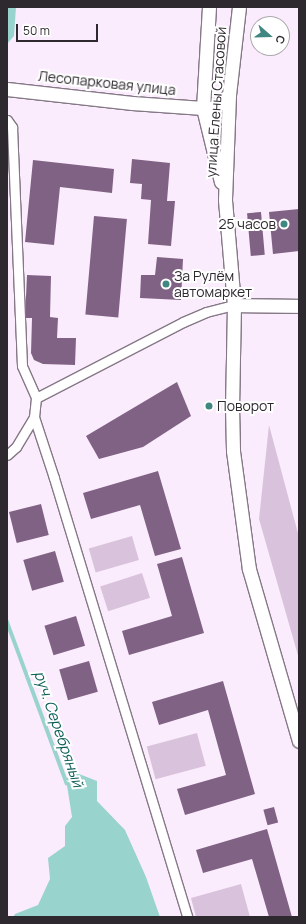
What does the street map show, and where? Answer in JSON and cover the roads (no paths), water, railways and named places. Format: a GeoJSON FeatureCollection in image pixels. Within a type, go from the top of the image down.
{"type":"FeatureCollection","features":[{"type":"Feature","properties":{"kind":"main road","name":"улица Елены Стасовой"},"geometry":{"type":"LineString","coordinates":[[209,7],[203,108],[214,147],[225,200],[234,305],[232,406],[233,451],[248,562],[299,741]]}},
{"type":"Feature","properties":{"kind":"main road","name":"улица Елены Стасовой"},"geometry":{"type":"LineString","coordinates":[[225,200],[229,95],[239,7]]}},
{"type":"Feature","properties":{"kind":"main road","name":"Лесопарковая улица"},"geometry":{"type":"LineString","coordinates":[[7,89],[132,103],[203,108]]}},
{"type":"Feature","properties":{"kind":"main road"},"geometry":{"type":"LineString","coordinates":[[203,108],[214,108],[229,95]]}},
{"type":"Feature","properties":{"kind":"main road"},"geometry":{"type":"LineString","coordinates":[[234,305],[299,306]]}},
{"type":"Feature","properties":{"kind":"street"},"geometry":{"type":"LineString","coordinates":[[7,120],[12,127],[22,366],[36,398],[34,417],[54,478],[187,917]]}},
{"type":"Feature","properties":{"kind":"street"},"geometry":{"type":"LineString","coordinates":[[36,398],[183,322],[206,312],[234,305]]}},
{"type":"Feature","properties":{"kind":"street"},"geometry":{"type":"LineString","coordinates":[[7,455],[16,447],[34,417]]}},
{"type":"Feature","properties":{"kind":"waterway","name":"руч. Серебряный"},"geometry":{"type":"LineString","coordinates":[[7,621],[67,783]]}},
{"type":"Feature","properties":{"kind":"place","name":"25 часов"},"geometry":{"type":"Point","coordinates":[284,224]}},
{"type":"Feature","properties":{"kind":"place","name":"За Рулём автомаркет"},"geometry":{"type":"Point","coordinates":[166,284]}},
{"type":"Feature","properties":{"kind":"place","name":"Поворот"},"geometry":{"type":"Point","coordinates":[209,406]}}]}
